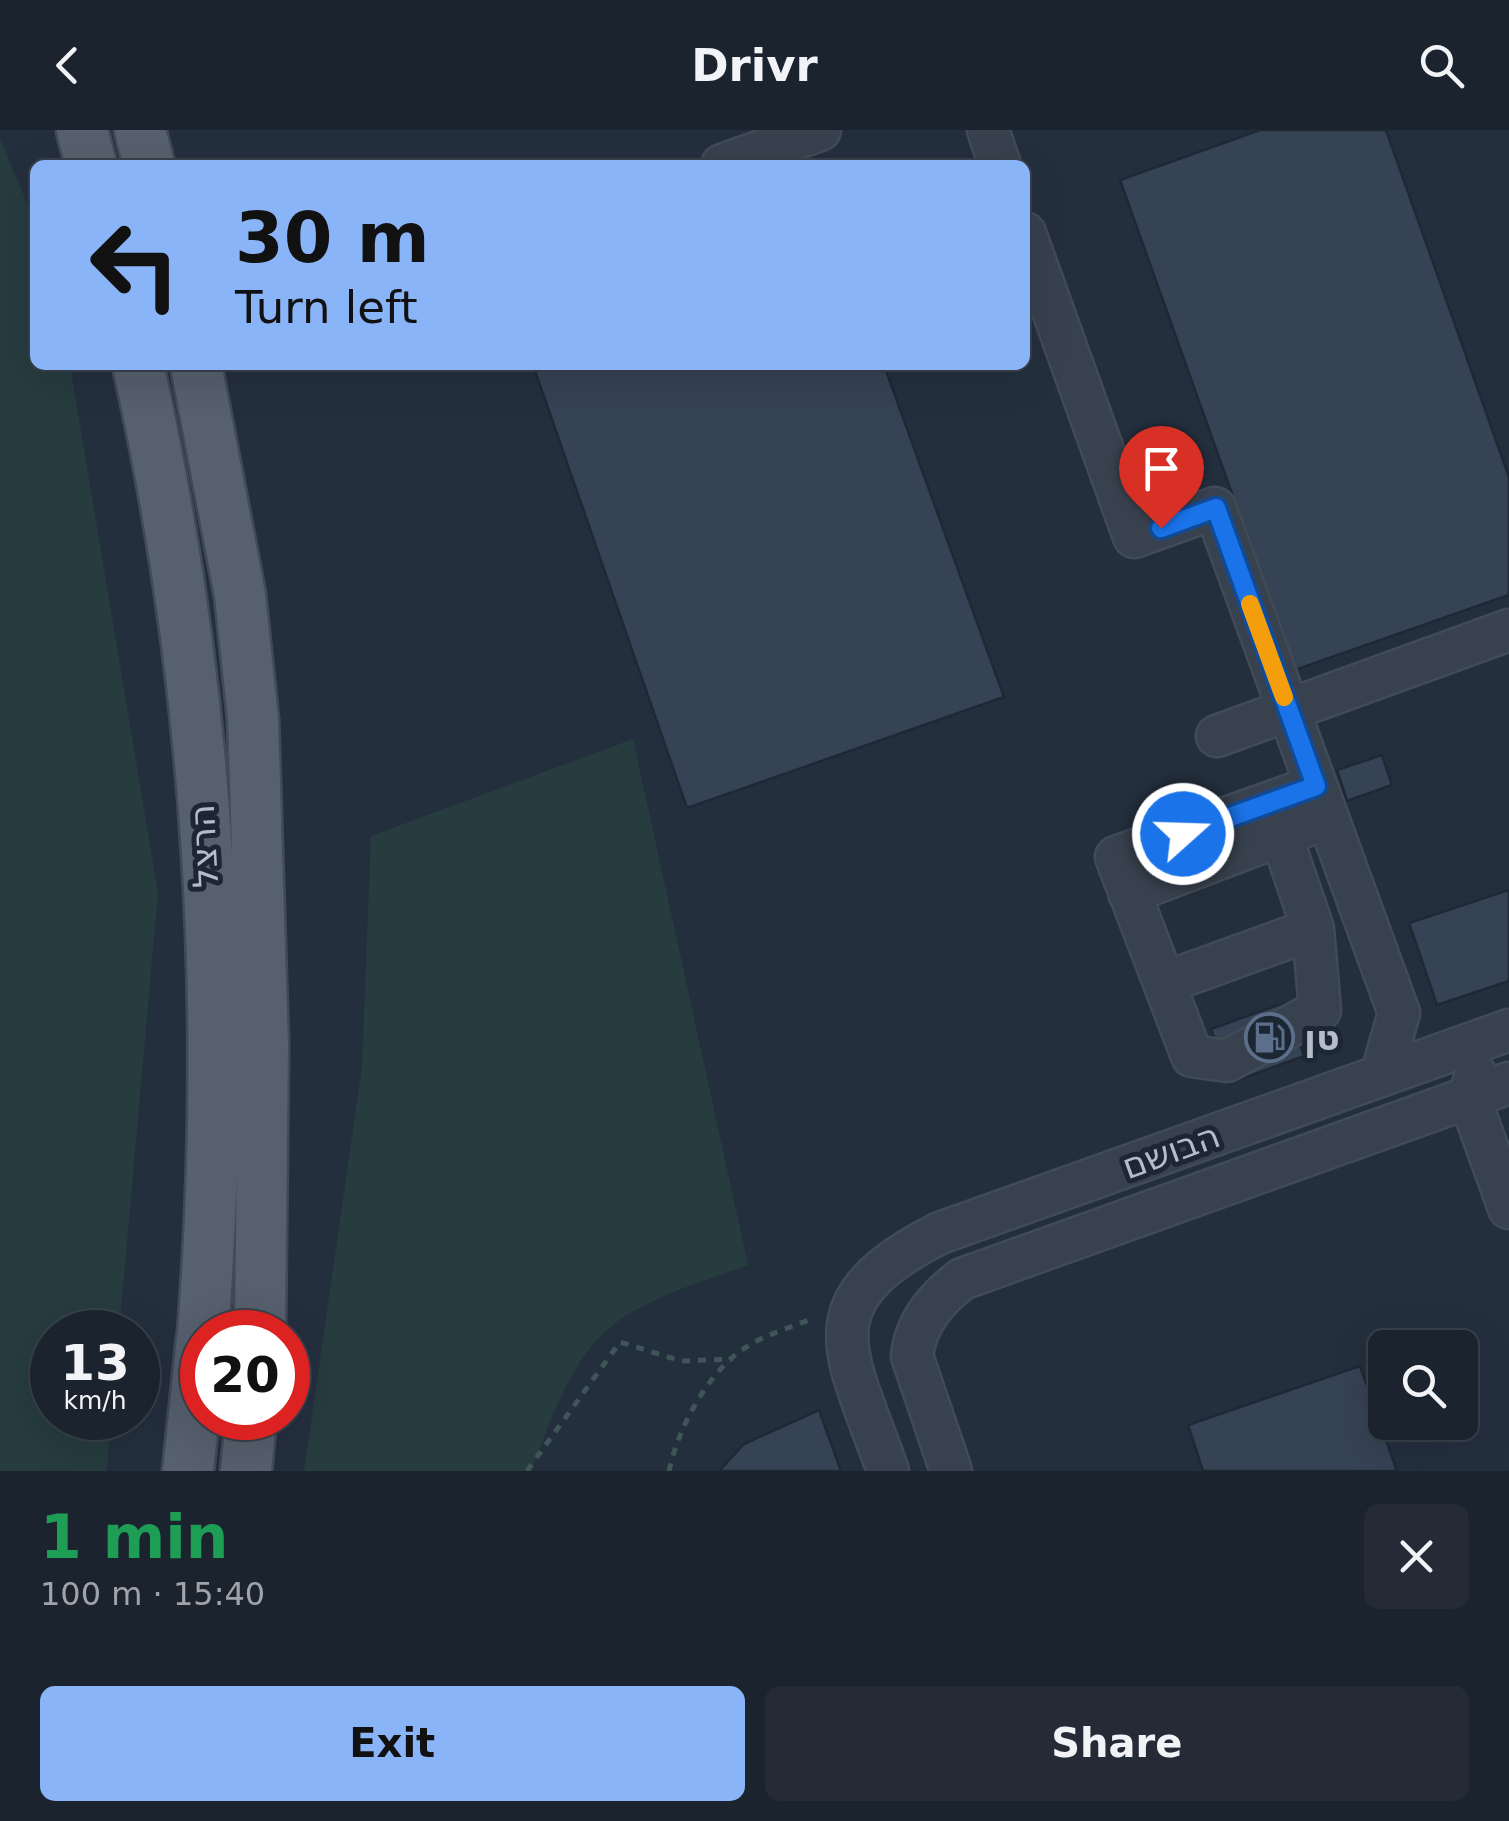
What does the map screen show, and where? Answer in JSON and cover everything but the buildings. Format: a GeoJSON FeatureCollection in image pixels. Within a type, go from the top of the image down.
{"type":"FeatureCollection","features":[{"type":"Feature","properties":{"kind":"main road"},"geometry":{"type":"LineString","coordinates":[[82,130],[90,160]]}},
{"type":"Feature","properties":{"kind":"main road"},"geometry":{"type":"LineString","coordinates":[[140,130],[148,160]]}},
{"type":"Feature","properties":{"kind":"main road","name":"הרצל"},"geometry":{"type":"LineString","coordinates":[[139,370],[192,668],[204,815],[213,1072],[204,1310]]}},
{"type":"Feature","properties":{"kind":"main road","name":"הרצל"},"geometry":{"type":"LineString","coordinates":[[197,370],[240,595],[252,719],[263,1043],[260,1310]]}},
{"type":"Feature","properties":{"kind":"main road","name":"הרצל"},"geometry":{"type":"LineString","coordinates":[[188,1471],[191,1440]]}},
{"type":"Feature","properties":{"kind":"main road"},"geometry":{"type":"LineString","coordinates":[[246,1471],[250,1440]]}},
{"type":"Feature","properties":{"kind":"street"},"geometry":{"type":"LineString","coordinates":[[736,160],[820,130]]}},
{"type":"Feature","properties":{"kind":"street"},"geometry":{"type":"LineString","coordinates":[[988,130],[998,160]]}},
{"type":"Feature","properties":{"kind":"street"},"geometry":{"type":"LineString","coordinates":[[1030,248],[1134,537],[1216,508],[1398,1013],[1426,1036],[1454,1050]]}},
{"type":"Feature","properties":{"kind":"street"},"geometry":{"type":"LineString","coordinates":[[1217,736],[1509,630]]}},
{"type":"Feature","properties":{"kind":"street"},"geometry":{"type":"LineString","coordinates":[[1123,875],[1282,835],[1322,802]]}},
{"type":"Feature","properties":{"kind":"street"},"geometry":{"type":"LineString","coordinates":[[1123,875],[1322,802]]}},
{"type":"Feature","properties":{"kind":"street"},"geometry":{"type":"LineString","coordinates":[[1123,875],[1192,1056],[1227,1061],[1320,1010],[1312,930],[1282,835]]}},
{"type":"Feature","properties":{"kind":"street"},"geometry":{"type":"LineString","coordinates":[[1164,983],[1312,930]]}},
{"type":"Feature","properties":{"kind":"street"},"geometry":{"type":"LineString","coordinates":[[1382,1076],[1398,1013]]}},
{"type":"Feature","properties":{"kind":"street"},"geometry":{"type":"LineString","coordinates":[[1502,1033],[1469,1097],[1502,1190]]}},
{"type":"Feature","properties":{"kind":"street","name":"הבושם"},"geometry":{"type":"LineString","coordinates":[[852,1302],[886,1264],[940,1233],[1502,1033]]}},
{"type":"Feature","properties":{"kind":"street","name":"הבושם"},"geometry":{"type":"LineString","coordinates":[[952,1471],[912,1356],[914,1336],[925,1318],[941,1295],[962,1279],[1509,1082]]}},
{"type":"Feature","properties":{"kind":"street"},"geometry":{"type":"LineString","coordinates":[[1502,1190],[1498,1133],[1509,1093]]}},
{"type":"Feature","properties":{"kind":"street"},"geometry":{"type":"LineString","coordinates":[[852,1302],[846,1319],[847,1343],[888,1471]]}},
{"type":"Feature","properties":{"kind":"path"},"geometry":{"type":"LineString","coordinates":[[669,1471],[689,1418],[712,1382],[746,1346],[852,1302]]}},
{"type":"Feature","properties":{"kind":"path"},"geometry":{"type":"LineString","coordinates":[[527,1471],[620,1342],[681,1361],[733,1360]]}},
{"type":"Feature","properties":{"kind":"green space"},"geometry":{"type":"Polygon","coordinates":[[[0,139],[30,210],[30,370],[71,370],[158,893],[121,1310],[30,1310],[30,1440],[109,1440],[107,1471],[0,1471],[0,139]]]}},
{"type":"Feature","properties":{"kind":"green space"},"geometry":{"type":"Polygon","coordinates":[[[633,739],[748,1265],[644,1305],[599,1338],[585,1354],[554,1411],[531,1471],[304,1471],[362,1067],[371,836],[633,739]]]}},
{"type":"Feature","properties":{"kind":"slow traffic"},"geometry":{"type":"LineString","coordinates":[[1250,604],[1284,697]]}},
{"type":"Feature","properties":{"kind":"place","name":"טן"},"geometry":{"type":"Point","coordinates":[1269,1038]}},
{"type":"Feature","properties":{"kind":"route"},"geometry":{"type":"LineString","coordinates":[[1161,528],[1216,508],[1316,786],[1183,834]]}}]}
